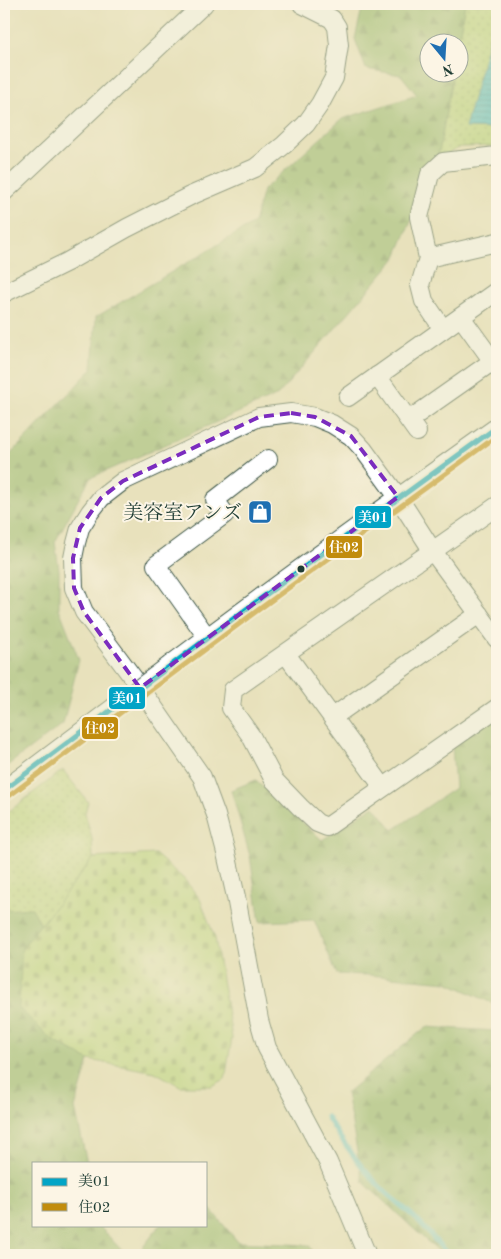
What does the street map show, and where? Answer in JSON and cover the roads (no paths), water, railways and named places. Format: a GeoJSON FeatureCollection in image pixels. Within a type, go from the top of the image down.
{"type":"FeatureCollection","features":[{"type":"Feature","properties":{"kind":"street"},"geometry":{"type":"LineString","coordinates":[[4,192],[204,4]]}},
{"type":"Feature","properties":{"kind":"street"},"geometry":{"type":"LineString","coordinates":[[4,293],[67,262],[127,228],[190,196],[255,168],[284,145],[306,124],[320,104],[334,78],[339,45],[337,27],[332,19],[302,4]]}},
{"type":"Feature","properties":{"kind":"street"},"geometry":{"type":"LineString","coordinates":[[443,329],[424,301],[420,285],[428,258],[419,217],[430,174],[443,162],[497,156]]}},
{"type":"Feature","properties":{"kind":"street"},"geometry":{"type":"LineString","coordinates":[[428,258],[497,242]]}},
{"type":"Feature","properties":{"kind":"street"},"geometry":{"type":"LineString","coordinates":[[348,397],[497,291]]}},
{"type":"Feature","properties":{"kind":"street"},"geometry":{"type":"LineString","coordinates":[[377,376],[413,426],[495,364],[461,317]]}},
{"type":"Feature","properties":{"kind":"street"},"geometry":{"type":"LineString","coordinates":[[367,1255],[328,1162],[267,1048],[259,1020],[226,853],[216,815],[202,778],[134,679],[84,612],[74,588],[73,558],[80,528],[90,512],[101,498],[123,482],[259,417],[291,412],[315,416],[351,436],[374,464],[432,550],[497,639]]}},
{"type":"Feature","properties":{"kind":"street"},"geometry":{"type":"LineString","coordinates":[[4,790],[207,637],[497,427]]}},
{"type":"Feature","properties":{"kind":"street"},"geometry":{"type":"LineString","coordinates":[[207,637],[156,565],[225,514],[215,500],[268,459]]}},
{"type":"Feature","properties":{"kind":"street"},"geometry":{"type":"LineString","coordinates":[[497,507],[432,550],[233,690],[230,708],[251,736],[274,780],[318,823],[327,827],[497,708]]}},
{"type":"Feature","properties":{"kind":"street"},"geometry":{"type":"LineString","coordinates":[[333,717],[479,614]]}},
{"type":"Feature","properties":{"kind":"street"},"geometry":{"type":"LineString","coordinates":[[286,654],[383,787]]}},
{"type":"Feature","properties":{"kind":"water"},"geometry":{"type":"Polygon","coordinates":[[[494,21],[497,22],[497,129],[465,128],[494,21]]]}},
{"type":"Feature","properties":{"kind":"waterway"},"geometry":{"type":"LineString","coordinates":[[327,1117],[367,1173],[387,1194],[415,1218],[448,1255]]}},
{"type":"Feature","properties":{"kind":"place","name":"美容室アンズ"},"geometry":{"type":"Point","coordinates":[260,512]}}]}
